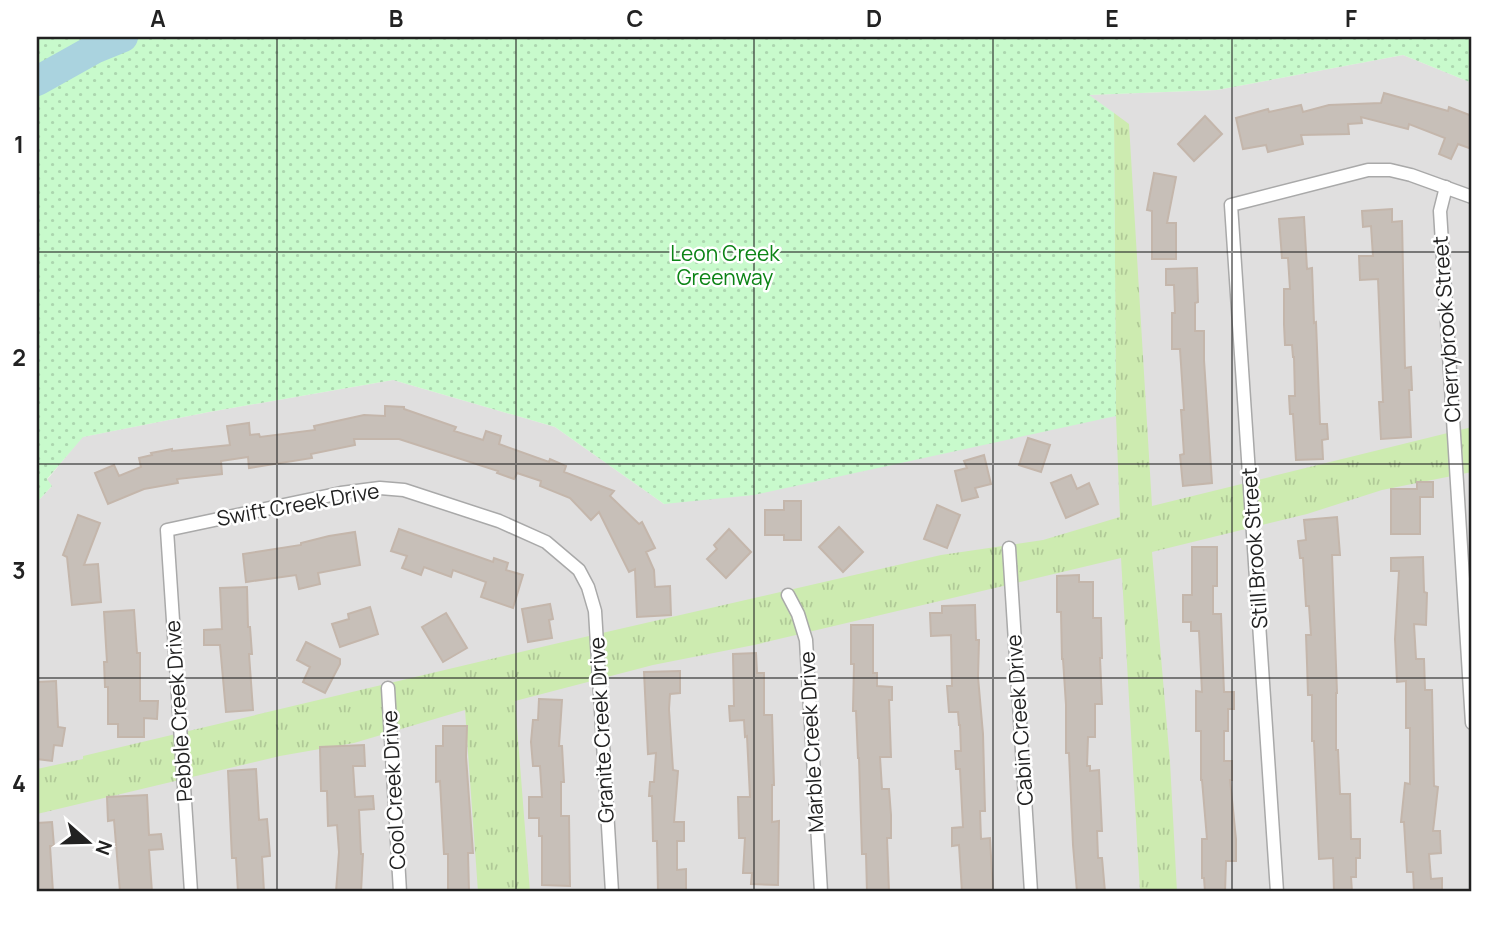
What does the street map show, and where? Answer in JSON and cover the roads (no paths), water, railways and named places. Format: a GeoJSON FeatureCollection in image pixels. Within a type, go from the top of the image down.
{"type":"FeatureCollection","features":[{"type":"Feature","properties":{"kind":"street","name":"Still Brook Street"},"geometry":{"type":"LineString","coordinates":[[1277,892],[1231,205],[1368,170],[1390,170],[1446,187]]}},
{"type":"Feature","properties":{"kind":"street"},"geometry":{"type":"LineString","coordinates":[[1446,187],[1472,197]]}},
{"type":"Feature","properties":{"kind":"street","name":"Cherrybrook Street"},"geometry":{"type":"LineString","coordinates":[[1446,187],[1440,211],[1472,723]]}},
{"type":"Feature","properties":{"kind":"street","name":"Swift Creek Drive"},"geometry":{"type":"LineString","coordinates":[[167,530],[341,493],[380,488],[404,490],[499,521],[546,542],[579,570]]}},
{"type":"Feature","properties":{"kind":"street","name":"Pebble Creek Drive"},"geometry":{"type":"LineString","coordinates":[[167,530],[191,892]]}},
{"type":"Feature","properties":{"kind":"street","name":"Cabin Creek Drive"},"geometry":{"type":"LineString","coordinates":[[1009,548],[1031,892]]}},
{"type":"Feature","properties":{"kind":"street","name":"Granite Creek Drive"},"geometry":{"type":"LineString","coordinates":[[579,570],[588,587],[595,611],[612,892]]}},
{"type":"Feature","properties":{"kind":"street","name":"Marble Creek Drive"},"geometry":{"type":"LineString","coordinates":[[788,595],[806,640],[821,892]]}},
{"type":"Feature","properties":{"kind":"street","name":"Cool Creek Drive"},"geometry":{"type":"LineString","coordinates":[[388,688],[400,892]]}},
{"type":"Feature","properties":{"kind":"waterway"},"geometry":{"type":"LineString","coordinates":[[37,81],[96,48],[123,37]]}},
{"type":"Feature","properties":{"kind":"park label","name":"Leon Creek Greenway"},"geometry":{"type":"Point","coordinates":[725,266]}}]}
